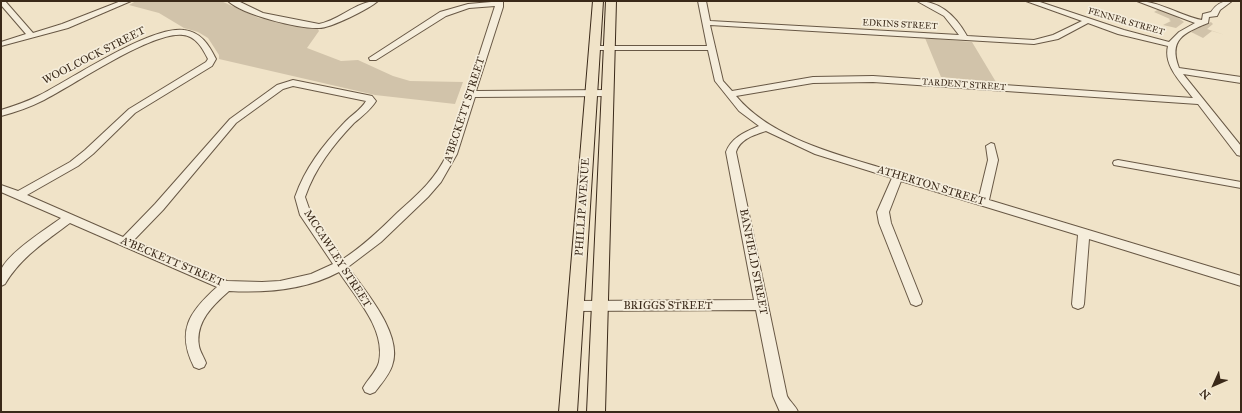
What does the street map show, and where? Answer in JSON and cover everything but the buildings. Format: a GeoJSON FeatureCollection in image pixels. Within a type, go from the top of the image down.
{"type":"FeatureCollection","features":[{"type":"Feature","properties":{"kind":"main road","name":"PHILLIP AVENUE"},"geometry":{"type":"LineString","coordinates":[[568,412],[598,1]]}},
{"type":"Feature","properties":{"kind":"main road","name":"PHILLIP AVENUE"},"geometry":{"type":"LineString","coordinates":[[596,412],[611,1]]}},
{"type":"Feature","properties":{"kind":"street"},"geometry":{"type":"LineString","coordinates":[[1,1],[4,8],[32,36]]}},
{"type":"Feature","properties":{"kind":"street"},"geometry":{"type":"LineString","coordinates":[[105,10],[118,1]]}},
{"type":"Feature","properties":{"kind":"street"},"geometry":{"type":"LineString","coordinates":[[1,44],[32,36],[87,18],[127,1]]}},
{"type":"Feature","properties":{"kind":"street"},"geometry":{"type":"LineString","coordinates":[[232,1],[261,15],[302,24],[319,26],[330,24],[374,1]]}},
{"type":"Feature","properties":{"kind":"street","name":"ATHERTON STREET"},"geometry":{"type":"LineString","coordinates":[[702,1],[719,81],[742,108],[766,127],[819,152],[1241,281]]}},
{"type":"Feature","properties":{"kind":"street"},"geometry":{"type":"LineString","coordinates":[[921,1],[934,6],[948,15],[954,21],[964,38]]}},
{"type":"Feature","properties":{"kind":"street","name":"FENNER STREET"},"geometry":{"type":"LineString","coordinates":[[1030,1],[1121,32],[1172,45]]}},
{"type":"Feature","properties":{"kind":"street"},"geometry":{"type":"LineString","coordinates":[[1140,1],[1203,21]]}},
{"type":"Feature","properties":{"kind":"street"},"geometry":{"type":"LineString","coordinates":[[1190,16],[1217,9],[1228,1]]}},
{"type":"Feature","properties":{"kind":"street"},"geometry":{"type":"LineString","coordinates":[[373,58],[443,14],[468,6],[499,2]]}},
{"type":"Feature","properties":{"kind":"street","name":"A'BECKETT STREET"},"geometry":{"type":"LineString","coordinates":[[1,188],[226,286],[265,288],[296,284],[327,273],[362,253],[428,191],[440,176],[452,154],[499,2]]}},
{"type":"Feature","properties":{"kind":"street"},"geometry":{"type":"LineString","coordinates":[[1217,9],[1214,14],[1206,16],[1203,21],[1189,27],[1176,36],[1170,52],[1176,70],[1241,152]]}},
{"type":"Feature","properties":{"kind":"street"},"geometry":{"type":"LineString","coordinates":[[1189,27],[1190,16]]}},
{"type":"Feature","properties":{"kind":"street","name":"EDKINS STREET"},"geometry":{"type":"LineString","coordinates":[[707,23],[1022,42],[1043,41],[1064,34],[1087,21]]}},
{"type":"Feature","properties":{"kind":"street","name":"WOOLCOCK STREET"},"geometry":{"type":"LineString","coordinates":[[1,113],[33,101],[139,45],[170,33],[182,32],[204,42],[212,59],[209,64],[132,111],[89,152],[74,164],[18,196]]}},
{"type":"Feature","properties":{"kind":"street"},"geometry":{"type":"LineString","coordinates":[[594,48],[711,48]]}},
{"type":"Feature","properties":{"kind":"street"},"geometry":{"type":"LineString","coordinates":[[1176,70],[1241,80]]}},
{"type":"Feature","properties":{"kind":"street","name":"TARDENT STREET"},"geometry":{"type":"LineString","coordinates":[[730,94],[813,80],[849,79],[1200,101]]}},
{"type":"Feature","properties":{"kind":"street","name":"MCCAWLEY STREET"},"geometry":{"type":"LineString","coordinates":[[124,242],[159,207],[233,121],[280,87],[293,83],[365,97],[371,101],[369,105],[352,120],[329,145],[307,180],[300,197],[306,215],[380,323],[387,345],[386,365],[370,388]]}},
{"type":"Feature","properties":{"kind":"street"},"geometry":{"type":"LineString","coordinates":[[471,94],[608,93]]}},
{"type":"Feature","properties":{"kind":"street","name":"BANFIELD STREET"},"geometry":{"type":"LineString","coordinates":[[766,127],[732,144],[731,152],[780,396],[784,407],[791,412]]}},
{"type":"Feature","properties":{"kind":"street"},"geometry":{"type":"LineString","coordinates":[[983,202],[993,160],[991,146]]}},
{"type":"Feature","properties":{"kind":"street"},"geometry":{"type":"LineString","coordinates":[[1118,163],[1241,185]]}},
{"type":"Feature","properties":{"kind":"street"},"geometry":{"type":"LineString","coordinates":[[898,176],[884,212],[884,223],[916,302]]}},
{"type":"Feature","properties":{"kind":"street"},"geometry":{"type":"LineString","coordinates":[[1,281],[22,254],[69,218]]}},
{"type":"Feature","properties":{"kind":"street"},"geometry":{"type":"LineString","coordinates":[[1078,304],[1084,233]]}},
{"type":"Feature","properties":{"kind":"street"},"geometry":{"type":"LineString","coordinates":[[199,363],[192,343],[193,326],[202,309],[226,286]]}},
{"type":"Feature","properties":{"kind":"street","name":"BRIGGS STREET"},"geometry":{"type":"LineString","coordinates":[[576,306],[761,305]]}},
{"type":"Feature","properties":{"kind":"shaded area"},"geometry":{"type":"Polygon","coordinates":[[[136,1],[221,1],[259,18],[318,29],[319,31],[307,48],[341,61],[358,60],[393,76],[410,81],[463,82],[455,104],[375,95],[219,59],[219,55],[208,38],[198,32],[184,28],[159,13],[129,5],[136,1]]]}},
{"type":"Feature","properties":{"kind":"shaded area"},"geometry":{"type":"Polygon","coordinates":[[[1159,9],[1174,15],[1184,22],[1176,28],[1163,25],[1171,21],[1169,20],[1170,19],[1154,12],[1159,9]]]}},
{"type":"Feature","properties":{"kind":"shaded area"},"geometry":{"type":"Polygon","coordinates":[[[1211,22],[1213,24],[1207,29],[1225,35],[1212,31],[1203,38],[1191,32],[1199,27],[1203,27],[1202,26],[1211,22]]]}},
{"type":"Feature","properties":{"kind":"shaded area"},"geometry":{"type":"Polygon","coordinates":[[[925,38],[972,42],[996,82],[941,77],[925,38]]]}}]}
